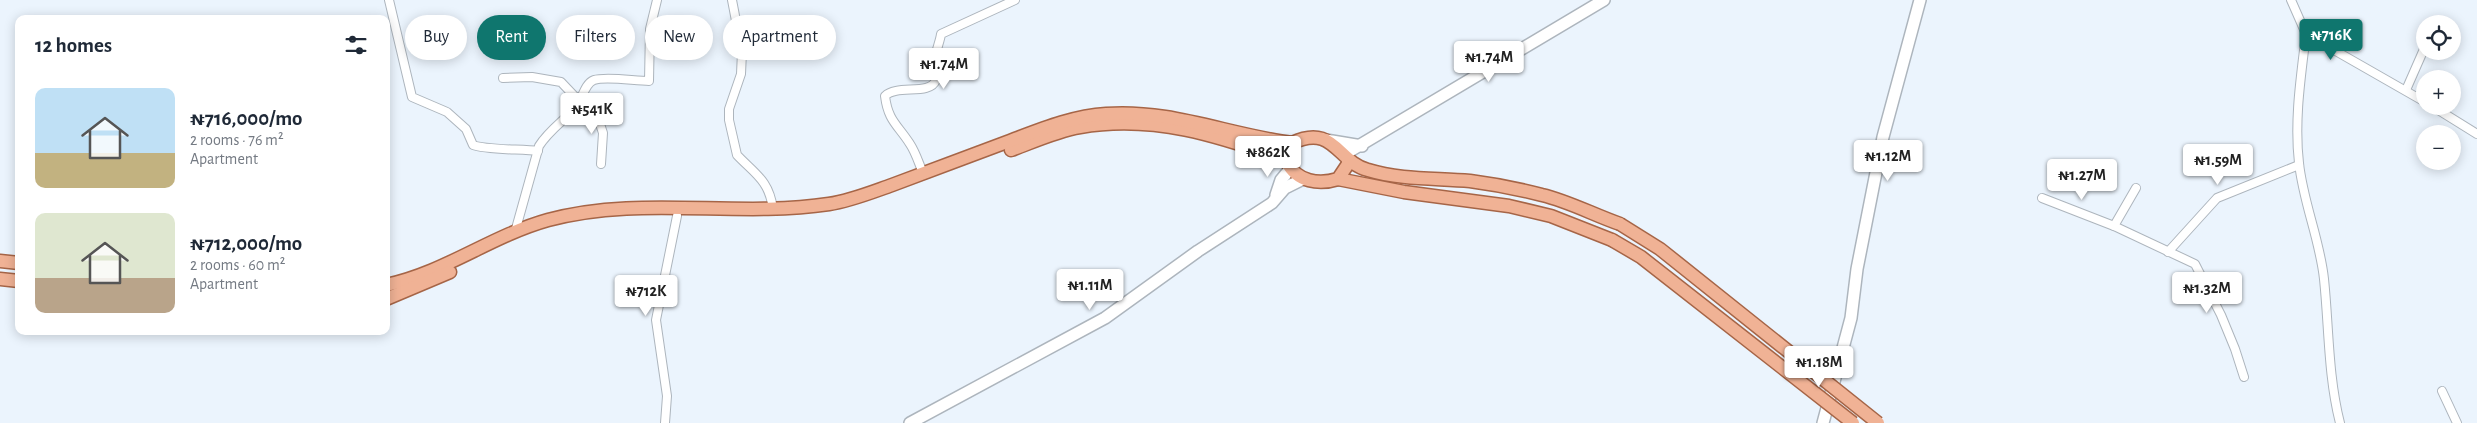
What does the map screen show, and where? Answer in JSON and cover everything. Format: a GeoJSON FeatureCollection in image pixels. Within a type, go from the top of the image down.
{"type":"FeatureCollection","features":[{"type":"Feature","properties":{"kind":"main road"},"geometry":{"type":"LineString","coordinates":[[390,284],[445,266],[515,232],[570,215],[613,209],[773,209],[831,204],[1061,123],[1108,114],[1178,118],[1265,139],[1292,142],[1307,138],[1326,140],[1356,166],[1367,170],[1395,176],[1470,181],[1542,195],[1620,224],[1660,249],[1878,423]]}},
{"type":"Feature","properties":{"kind":"main road"},"geometry":{"type":"LineString","coordinates":[[390,297],[425,284],[518,238],[549,228],[618,217],[774,217],[833,210],[1063,131],[1110,124],[1140,123],[1176,126],[1210,134],[1289,164],[1303,179],[1320,182],[1338,179],[1404,192],[1509,206],[1551,216],[1612,240],[1641,257],[1853,423]]}},
{"type":"Feature","properties":{"kind":"main road"},"geometry":{"type":"LineString","coordinates":[[1289,164],[1292,142]]}},
{"type":"Feature","properties":{"kind":"main road"},"geometry":{"type":"LineString","coordinates":[[1338,179],[1348,164],[1346,156]]}},
{"type":"Feature","properties":{"kind":"main road"},"geometry":{"type":"LineString","coordinates":[[0,260],[15,262]]}},
{"type":"Feature","properties":{"kind":"main road"},"geometry":{"type":"LineString","coordinates":[[0,279],[15,281]]}},
{"type":"Feature","properties":{"kind":"street"},"geometry":{"type":"LineString","coordinates":[[389,0],[412,97],[448,112],[466,129],[473,145],[482,149],[490,147],[538,151]]}},
{"type":"Feature","properties":{"kind":"street"},"geometry":{"type":"LineString","coordinates":[[515,232],[538,151],[544,138],[577,105],[589,84],[594,80],[649,81],[650,29],[657,0]]}},
{"type":"Feature","properties":{"kind":"street"},"geometry":{"type":"LineString","coordinates":[[732,0],[742,52],[740,74],[732,94],[729,120],[736,156],[752,167],[761,178],[771,197],[773,209]]}},
{"type":"Feature","properties":{"kind":"street"},"geometry":{"type":"LineString","coordinates":[[923,173],[911,145],[893,124],[887,110],[885,96],[894,91],[930,88],[935,83],[938,73],[935,59],[941,34],[1015,0]]}},
{"type":"Feature","properties":{"kind":"street"},"geometry":{"type":"LineString","coordinates":[[1346,156],[1604,0]]}},
{"type":"Feature","properties":{"kind":"street"},"geometry":{"type":"LineString","coordinates":[[1823,423],[1851,318],[1857,269],[1883,137],[1920,0]]}},
{"type":"Feature","properties":{"kind":"street"},"geometry":{"type":"LineString","coordinates":[[2291,0],[2306,34],[2299,106],[2299,165],[2318,242],[2324,279],[2331,366],[2340,423]]}},
{"type":"Feature","properties":{"kind":"street"},"geometry":{"type":"LineString","coordinates":[[2306,34],[2416,96]]}},
{"type":"Feature","properties":{"kind":"street"},"geometry":{"type":"LineString","coordinates":[[2406,90],[2419,60]]}},
{"type":"Feature","properties":{"kind":"street"},"geometry":{"type":"LineString","coordinates":[[502,78],[532,77],[561,82],[577,105],[600,124],[603,133],[602,164]]}},
{"type":"Feature","properties":{"kind":"street"},"geometry":{"type":"LineString","coordinates":[[2446,115],[2477,134]]}},
{"type":"Feature","properties":{"kind":"street"},"geometry":{"type":"LineString","coordinates":[[1326,140],[1362,146]]}},
{"type":"Feature","properties":{"kind":"street"},"geometry":{"type":"LineString","coordinates":[[1272,203],[1289,164]]}},
{"type":"Feature","properties":{"kind":"street"},"geometry":{"type":"LineString","coordinates":[[2168,252],[2218,198],[2242,186],[2299,165]]}},
{"type":"Feature","properties":{"kind":"street"},"geometry":{"type":"LineString","coordinates":[[910,423],[1105,318],[1198,251],[1272,203],[1285,188],[1303,179]]}},
{"type":"Feature","properties":{"kind":"street"},"geometry":{"type":"LineString","coordinates":[[2114,226],[2136,188]]}},
{"type":"Feature","properties":{"kind":"street"},"geometry":{"type":"LineString","coordinates":[[2042,198],[2114,226],[2195,264],[2235,348],[2244,377]]}},
{"type":"Feature","properties":{"kind":"street"},"geometry":{"type":"LineString","coordinates":[[665,423],[666,396],[656,320],[677,216]]}},
{"type":"Feature","properties":{"kind":"street"},"geometry":{"type":"LineString","coordinates":[[2442,391],[2457,423]]}}]}
